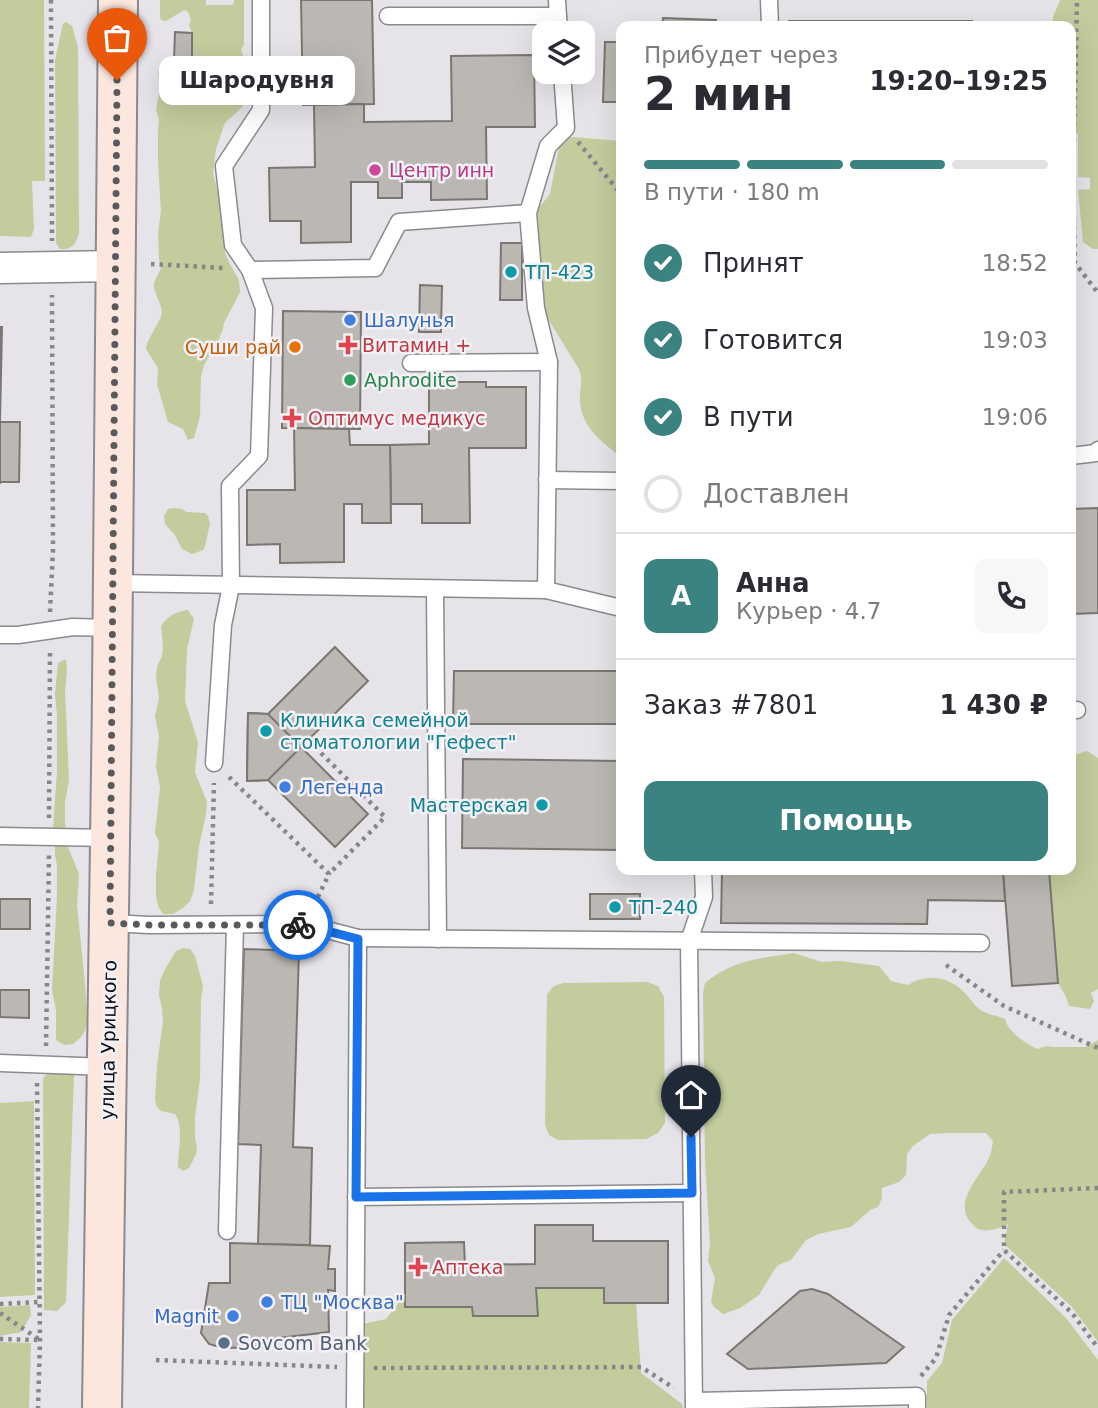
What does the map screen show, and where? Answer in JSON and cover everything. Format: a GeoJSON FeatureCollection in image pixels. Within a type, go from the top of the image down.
{"type":"FeatureCollection","features":[{"type":"Feature","properties":{"kind":"main road","name":"улица Урицкого"},"geometry":{"type":"LineString","coordinates":[[102,1408],[111,838],[111,628],[133,265],[118,0]]}},
{"type":"Feature","properties":{"kind":"street"},"geometry":{"type":"LineString","coordinates":[[0,268],[133,265]]}},
{"type":"Feature","properties":{"kind":"lane"},"geometry":{"type":"LineString","coordinates":[[214,763],[223,625],[231,586],[230,486],[259,456],[264,308],[250,270],[233,245],[224,166],[261,110],[261,0]]}},
{"type":"Feature","properties":{"kind":"lane"},"geometry":{"type":"LineString","coordinates":[[769,0],[770,21]]}},
{"type":"Feature","properties":{"kind":"lane"},"geometry":{"type":"LineString","coordinates":[[388,16],[558,8]]}},
{"type":"Feature","properties":{"kind":"lane"},"geometry":{"type":"LineString","coordinates":[[546,590],[549,362],[536,308],[528,214],[548,146],[566,128],[563,84]]}},
{"type":"Feature","properties":{"kind":"lane"},"geometry":{"type":"LineString","coordinates":[[250,270],[374,268],[399,222],[528,214]]}},
{"type":"Feature","properties":{"kind":"lane"},"geometry":{"type":"LineString","coordinates":[[411,363],[549,362]]}},
{"type":"Feature","properties":{"kind":"lane"},"geometry":{"type":"LineString","coordinates":[[1076,455],[1097,452]]}},
{"type":"Feature","properties":{"kind":"lane"},"geometry":{"type":"LineString","coordinates":[[547,480],[616,481]]}},
{"type":"Feature","properties":{"kind":"lane"},"geometry":{"type":"LineString","coordinates":[[113,583],[546,590],[616,607]]}},
{"type":"Feature","properties":{"kind":"lane"},"geometry":{"type":"LineString","coordinates":[[435,590],[438,939]]}},
{"type":"Feature","properties":{"kind":"lane"},"geometry":{"type":"LineString","coordinates":[[0,635],[73,627],[111,628]]}},
{"type":"Feature","properties":{"kind":"lane"},"geometry":{"type":"LineString","coordinates":[[0,835],[111,838]]}},
{"type":"Feature","properties":{"kind":"lane"},"geometry":{"type":"LineString","coordinates":[[703,875],[704,897],[689,941],[694,1405],[917,1402]]}},
{"type":"Feature","properties":{"kind":"lane"},"geometry":{"type":"LineString","coordinates":[[110,923],[304,925],[358,939],[981,943]]}},
{"type":"Feature","properties":{"kind":"lane"},"geometry":{"type":"LineString","coordinates":[[227,1231],[235,925]]}},
{"type":"Feature","properties":{"kind":"lane"},"geometry":{"type":"LineString","coordinates":[[355,1408],[358,939]]}},
{"type":"Feature","properties":{"kind":"lane"},"geometry":{"type":"LineString","coordinates":[[0,1063],[108,1067]]}},
{"type":"Feature","properties":{"kind":"lane"},"geometry":{"type":"LineString","coordinates":[[356,1197],[692,1193]]}},
{"type":"Feature","properties":{"kind":"path"},"geometry":{"type":"LineString","coordinates":[[38,1408],[40,1340],[37,1076],[46,1065],[53,550],[51,0]]}},
{"type":"Feature","properties":{"kind":"path"},"geometry":{"type":"LineString","coordinates":[[1076,37],[1077,0]]}},
{"type":"Feature","properties":{"kind":"path"},"geometry":{"type":"LineString","coordinates":[[566,128],[616,188]]}},
{"type":"Feature","properties":{"kind":"path"},"geometry":{"type":"LineString","coordinates":[[1076,264],[1098,293]]}},
{"type":"Feature","properties":{"kind":"path"},"geometry":{"type":"LineString","coordinates":[[133,265],[250,270]]}},
{"type":"Feature","properties":{"kind":"path"},"geometry":{"type":"LineString","coordinates":[[304,925],[329,874],[385,817],[321,753]]}},
{"type":"Feature","properties":{"kind":"path"},"geometry":{"type":"LineString","coordinates":[[214,763],[329,874]]}},
{"type":"Feature","properties":{"kind":"path"},"geometry":{"type":"LineString","coordinates":[[211,925],[214,763]]}},
{"type":"Feature","properties":{"kind":"path"},"geometry":{"type":"LineString","coordinates":[[914,943],[1004,1006],[1098,1048]]}},
{"type":"Feature","properties":{"kind":"path"},"geometry":{"type":"LineString","coordinates":[[917,1402],[921,1374],[936,1358],[949,1314],[1004,1250],[1004,1192],[1098,1188]]}},
{"type":"Feature","properties":{"kind":"path"},"geometry":{"type":"LineString","coordinates":[[1004,1250],[1072,1313],[1098,1348]]}},
{"type":"Feature","properties":{"kind":"path"},"geometry":{"type":"LineString","coordinates":[[0,1304],[39,1302]]}},
{"type":"Feature","properties":{"kind":"path"},"geometry":{"type":"LineString","coordinates":[[0,1313],[40,1340]]}},
{"type":"Feature","properties":{"kind":"path"},"geometry":{"type":"LineString","coordinates":[[0,1339],[40,1340]]}},
{"type":"Feature","properties":{"kind":"path"},"geometry":{"type":"LineString","coordinates":[[156,1360],[355,1368],[641,1367],[694,1405]]}},
{"type":"Feature","properties":{"kind":"green space"},"geometry":{"type":"Polygon","coordinates":[[[0,0],[44,0],[45,181],[32,181],[34,229],[31,237],[0,236],[0,0]]]}},
{"type":"Feature","properties":{"kind":"green space"},"geometry":{"type":"Polygon","coordinates":[[[160,0],[206,0],[206,5],[233,5],[234,0],[244,0],[244,44],[241,50],[252,83],[244,105],[224,125],[216,149],[213,173],[224,216],[225,253],[239,280],[240,292],[204,365],[200,416],[194,438],[188,440],[183,429],[168,422],[157,384],[158,368],[146,349],[162,310],[154,288],[161,268],[158,233],[161,211],[159,120],[156,110],[160,88],[158,73],[159,68],[174,60],[192,60],[192,33],[189,25],[191,20],[188,12],[184,10],[166,21],[161,20],[160,0]]]}},
{"type":"Feature","properties":{"kind":"green space"},"geometry":{"type":"Polygon","coordinates":[[[1060,0],[1098,0],[1098,249],[1093,249],[1083,242],[1078,190],[1090,189],[1090,178],[1078,177],[1076,21],[1053,21],[1060,0]]]}},
{"type":"Feature","properties":{"kind":"green space"},"geometry":{"type":"Polygon","coordinates":[[[66,22],[72,26],[78,47],[79,234],[74,245],[60,249],[56,243],[55,60],[63,24],[66,22]]]}},
{"type":"Feature","properties":{"kind":"green space"},"geometry":{"type":"Polygon","coordinates":[[[561,136],[616,141],[616,453],[594,434],[584,419],[580,401],[579,369],[545,314],[539,258],[538,209],[550,194],[561,136]]]}},
{"type":"Feature","properties":{"kind":"green space"},"geometry":{"type":"Polygon","coordinates":[[[168,509],[205,513],[208,516],[210,524],[203,550],[192,554],[182,549],[165,524],[164,516],[168,509]]]}},
{"type":"Feature","properties":{"kind":"green space"},"geometry":{"type":"Polygon","coordinates":[[[188,610],[194,619],[187,649],[185,701],[198,742],[195,772],[207,802],[190,901],[173,914],[163,914],[156,896],[159,842],[155,833],[160,787],[156,767],[159,736],[155,716],[159,698],[156,678],[163,646],[161,626],[173,615],[188,610]]]}},
{"type":"Feature","properties":{"kind":"green space"},"geometry":{"type":"Polygon","coordinates":[[[66,659],[69,780],[65,822],[67,845],[79,874],[77,905],[87,1019],[85,1031],[80,1038],[73,1044],[64,1045],[56,1040],[56,1010],[52,990],[57,896],[53,828],[57,771],[55,694],[58,663],[66,659]]]}},
{"type":"Feature","properties":{"kind":"green space"},"geometry":{"type":"Polygon","coordinates":[[[1087,751],[1098,758],[1098,989],[1091,993],[1094,1001],[1090,1009],[1069,1006],[1058,983],[1049,875],[1076,875],[1076,754],[1087,751]]]}},
{"type":"Feature","properties":{"kind":"green space"},"geometry":{"type":"Polygon","coordinates":[[[190,949],[195,956],[203,986],[200,1079],[195,1117],[197,1146],[189,1168],[183,1171],[178,1167],[178,1119],[175,1114],[161,1111],[155,1100],[163,1022],[160,981],[176,951],[190,949]]]}},
{"type":"Feature","properties":{"kind":"green space"},"geometry":{"type":"Polygon","coordinates":[[[794,953],[822,962],[840,961],[879,966],[891,981],[908,985],[930,978],[951,982],[979,1009],[1005,1019],[1013,1033],[1037,1049],[1047,1046],[1086,1047],[1098,1040],[1098,1342],[1072,1307],[1004,1244],[1008,1224],[981,1230],[967,1217],[965,1209],[968,1192],[992,1149],[993,1141],[986,1133],[930,1134],[907,1154],[906,1175],[899,1182],[882,1188],[878,1207],[870,1210],[851,1227],[818,1234],[806,1240],[791,1260],[778,1265],[759,1295],[740,1308],[723,1314],[714,1307],[711,1302],[715,1278],[708,1261],[710,1243],[705,1161],[705,983],[737,965],[794,953]]]}},
{"type":"Feature","properties":{"kind":"green space"},"geometry":{"type":"Polygon","coordinates":[[[647,982],[658,986],[664,997],[665,1123],[658,1133],[646,1139],[558,1140],[549,1135],[545,1125],[547,994],[554,986],[563,983],[647,982]]]}},
{"type":"Feature","properties":{"kind":"green space"},"geometry":{"type":"Polygon","coordinates":[[[71,1068],[74,1074],[66,1302],[57,1311],[44,1310],[43,1078],[52,1069],[71,1068]]]}},
{"type":"Feature","properties":{"kind":"green space"},"geometry":{"type":"Polygon","coordinates":[[[34,1101],[35,1295],[0,1297],[0,1103],[34,1101]]]}},
{"type":"Feature","properties":{"kind":"green space"},"geometry":{"type":"Polygon","coordinates":[[[1004,1258],[1066,1318],[1098,1360],[1098,1408],[927,1408],[927,1381],[942,1363],[952,1320],[1004,1258]]]}},
{"type":"Feature","properties":{"kind":"green space"},"geometry":{"type":"Polygon","coordinates":[[[536,1288],[604,1288],[605,1303],[636,1303],[641,1373],[682,1404],[683,1408],[361,1408],[363,1324],[386,1319],[405,1295],[472,1307],[473,1315],[538,1315],[536,1288]]]}},
{"type":"Feature","properties":{"kind":"green space"},"geometry":{"type":"Polygon","coordinates":[[[30,1305],[31,1315],[21,1332],[0,1336],[0,1307],[30,1305]]]}},
{"type":"Feature","properties":{"kind":"green space"},"geometry":{"type":"Polygon","coordinates":[[[0,1342],[31,1343],[29,1408],[0,1408],[0,1342]]]}},
{"type":"Feature","properties":{"kind":"building"},"geometry":{"type":"Polygon","coordinates":[[[301,0],[372,0],[374,104],[303,105],[301,0]]]}},
{"type":"Feature","properties":{"kind":"building"},"geometry":{"type":"Polygon","coordinates":[[[663,18],[716,20],[716,21],[663,21],[663,18]]]}},
{"type":"Feature","properties":{"kind":"building"},"geometry":{"type":"Polygon","coordinates":[[[175,32],[192,33],[192,61],[174,60],[175,32]]]}},
{"type":"Feature","properties":{"kind":"building"},"geometry":{"type":"Polygon","coordinates":[[[605,42],[616,42],[616,102],[603,102],[605,42]]]}},
{"type":"Feature","properties":{"kind":"building"},"geometry":{"type":"Polygon","coordinates":[[[532,55],[535,127],[486,127],[487,199],[431,200],[431,182],[402,182],[402,198],[378,198],[378,182],[351,182],[351,242],[301,243],[301,221],[270,221],[269,168],[315,167],[314,105],[364,104],[364,122],[452,121],[451,56],[532,55]]]}},
{"type":"Feature","properties":{"kind":"building","name":"ТП-423"},"geometry":{"type":"Polygon","coordinates":[[[501,243],[522,243],[522,300],[500,300],[501,243]]]}},
{"type":"Feature","properties":{"kind":"building"},"geometry":{"type":"Polygon","coordinates":[[[420,285],[442,286],[441,332],[419,332],[420,285]]]}},
{"type":"Feature","properties":{"kind":"building"},"geometry":{"type":"Polygon","coordinates":[[[283,311],[361,312],[360,429],[282,428],[283,311]]]}},
{"type":"Feature","properties":{"kind":"building"},"geometry":{"type":"Polygon","coordinates":[[[0,327],[2,327],[0,422],[0,327]]]}},
{"type":"Feature","properties":{"kind":"building"},"geometry":{"type":"Polygon","coordinates":[[[429,382],[486,382],[486,387],[526,387],[526,448],[469,448],[470,523],[422,523],[422,504],[391,504],[390,445],[429,444],[429,382]]]}},
{"type":"Feature","properties":{"kind":"building"},"geometry":{"type":"Polygon","coordinates":[[[0,422],[20,422],[19,482],[0,482],[0,422]]]}},
{"type":"Feature","properties":{"kind":"building"},"geometry":{"type":"Polygon","coordinates":[[[294,428],[349,429],[350,445],[390,445],[391,523],[362,523],[362,504],[344,504],[344,562],[280,563],[280,544],[247,545],[247,490],[295,490],[294,428]]]}},
{"type":"Feature","properties":{"kind":"building"},"geometry":{"type":"Polygon","coordinates":[[[1098,508],[1098,613],[1076,614],[1076,509],[1098,508]]]}},
{"type":"Feature","properties":{"kind":"building"},"geometry":{"type":"Polygon","coordinates":[[[335,647],[368,681],[301,747],[368,814],[335,847],[268,780],[247,781],[248,713],[268,714],[335,647]]]}},
{"type":"Feature","properties":{"kind":"building"},"geometry":{"type":"Polygon","coordinates":[[[454,671],[616,671],[616,724],[453,724],[454,671]]]}},
{"type":"Feature","properties":{"kind":"building","name":"Клиника семейной стоматологии \"Гефест\""},"geometry":{"type":"Polygon","coordinates":[[[248,713],[268,714],[301,747],[268,780],[247,781],[248,713]]]}},
{"type":"Feature","properties":{"kind":"building","name":"Мастерская"},"geometry":{"type":"Polygon","coordinates":[[[463,759],[616,761],[616,850],[462,848],[463,759]]]}},
{"type":"Feature","properties":{"kind":"building"},"geometry":{"type":"Polygon","coordinates":[[[722,875],[1003,875],[1005,901],[928,900],[927,924],[721,923],[722,875]]]}},
{"type":"Feature","properties":{"kind":"building"},"geometry":{"type":"Polygon","coordinates":[[[1003,875],[1049,875],[1058,983],[1012,986],[1003,875]]]}},
{"type":"Feature","properties":{"kind":"building","name":"ТП-240"},"geometry":{"type":"Polygon","coordinates":[[[590,894],[640,894],[640,919],[590,919],[590,894]]]}},
{"type":"Feature","properties":{"kind":"building"},"geometry":{"type":"Polygon","coordinates":[[[0,899],[30,899],[30,929],[0,929],[0,899]]]}},
{"type":"Feature","properties":{"kind":"building"},"geometry":{"type":"Polygon","coordinates":[[[244,949],[299,951],[293,1147],[312,1148],[310,1245],[258,1244],[261,1145],[238,1144],[244,949]]]}},
{"type":"Feature","properties":{"kind":"building"},"geometry":{"type":"Polygon","coordinates":[[[0,990],[29,990],[29,1018],[0,1017],[0,990]]]}},
{"type":"Feature","properties":{"kind":"building"},"geometry":{"type":"Polygon","coordinates":[[[535,1225],[593,1225],[593,1241],[668,1241],[668,1303],[604,1303],[604,1288],[536,1288],[538,1316],[473,1316],[472,1307],[405,1307],[405,1243],[464,1242],[465,1265],[535,1264],[535,1225]]]}},
{"type":"Feature","properties":{"kind":"building","name":"ТЦ \"Москва\""},"geometry":{"type":"Polygon","coordinates":[[[230,1243],[330,1246],[328,1269],[335,1269],[335,1291],[328,1290],[329,1332],[270,1339],[267,1347],[223,1348],[209,1344],[201,1333],[209,1283],[230,1283],[230,1243]]]}},
{"type":"Feature","properties":{"kind":"building"},"geometry":{"type":"Polygon","coordinates":[[[812,1289],[828,1294],[904,1347],[886,1363],[748,1369],[727,1354],[800,1291],[812,1289]]]}},
{"type":"Feature","properties":{"kind":"way so far"},"geometry":{"type":"LineString","coordinates":[[117,80],[110,923],[298,925]]}},
{"type":"Feature","properties":{"kind":"place","name":"Шародувня"},"geometry":{"type":"Point","coordinates":[117,80]}},
{"type":"Feature","properties":{"kind":"place","name":"Центр инн"},"geometry":{"type":"Point","coordinates":[375,170]}},
{"type":"Feature","properties":{"kind":"place","name":"ТП-423"},"geometry":{"type":"Point","coordinates":[511,272]}},
{"type":"Feature","properties":{"kind":"place","name":"Шалунья"},"geometry":{"type":"Point","coordinates":[350,320]}},
{"type":"Feature","properties":{"kind":"place","name":"Витамин +"},"geometry":{"type":"Point","coordinates":[348,345]}},
{"type":"Feature","properties":{"kind":"place","name":"Суши рай"},"geometry":{"type":"Point","coordinates":[295,347]}},
{"type":"Feature","properties":{"kind":"place","name":"Aphrodite"},"geometry":{"type":"Point","coordinates":[350,380]}},
{"type":"Feature","properties":{"kind":"place","name":"Оптимус медикус"},"geometry":{"type":"Point","coordinates":[292,418]}},
{"type":"Feature","properties":{"kind":"place","name":"Клиника семейной стоматологии \"Гефест\""},"geometry":{"type":"Point","coordinates":[266,731]}},
{"type":"Feature","properties":{"kind":"place","name":"Легенда"},"geometry":{"type":"Point","coordinates":[285,787]}},
{"type":"Feature","properties":{"kind":"place","name":"Мастерская"},"geometry":{"type":"Point","coordinates":[542,805]}},
{"type":"Feature","properties":{"kind":"place","name":"ТП-240"},"geometry":{"type":"Point","coordinates":[615,907]}},
{"type":"Feature","properties":{"kind":"place","name":"Аптека"},"geometry":{"type":"Point","coordinates":[418,1267]}},
{"type":"Feature","properties":{"kind":"place","name":"ТЦ \"Москва\""},"geometry":{"type":"Point","coordinates":[267,1302]}},
{"type":"Feature","properties":{"kind":"place","name":"Magnit"},"geometry":{"type":"Point","coordinates":[233,1316]}},
{"type":"Feature","properties":{"kind":"place","name":"Sovcom Bank"},"geometry":{"type":"Point","coordinates":[224,1343]}},
{"type":"Feature","properties":{"kind":"route"},"geometry":{"type":"LineString","coordinates":[[298,925],[358,939],[356,1197],[692,1193],[691,1137]]}}]}
